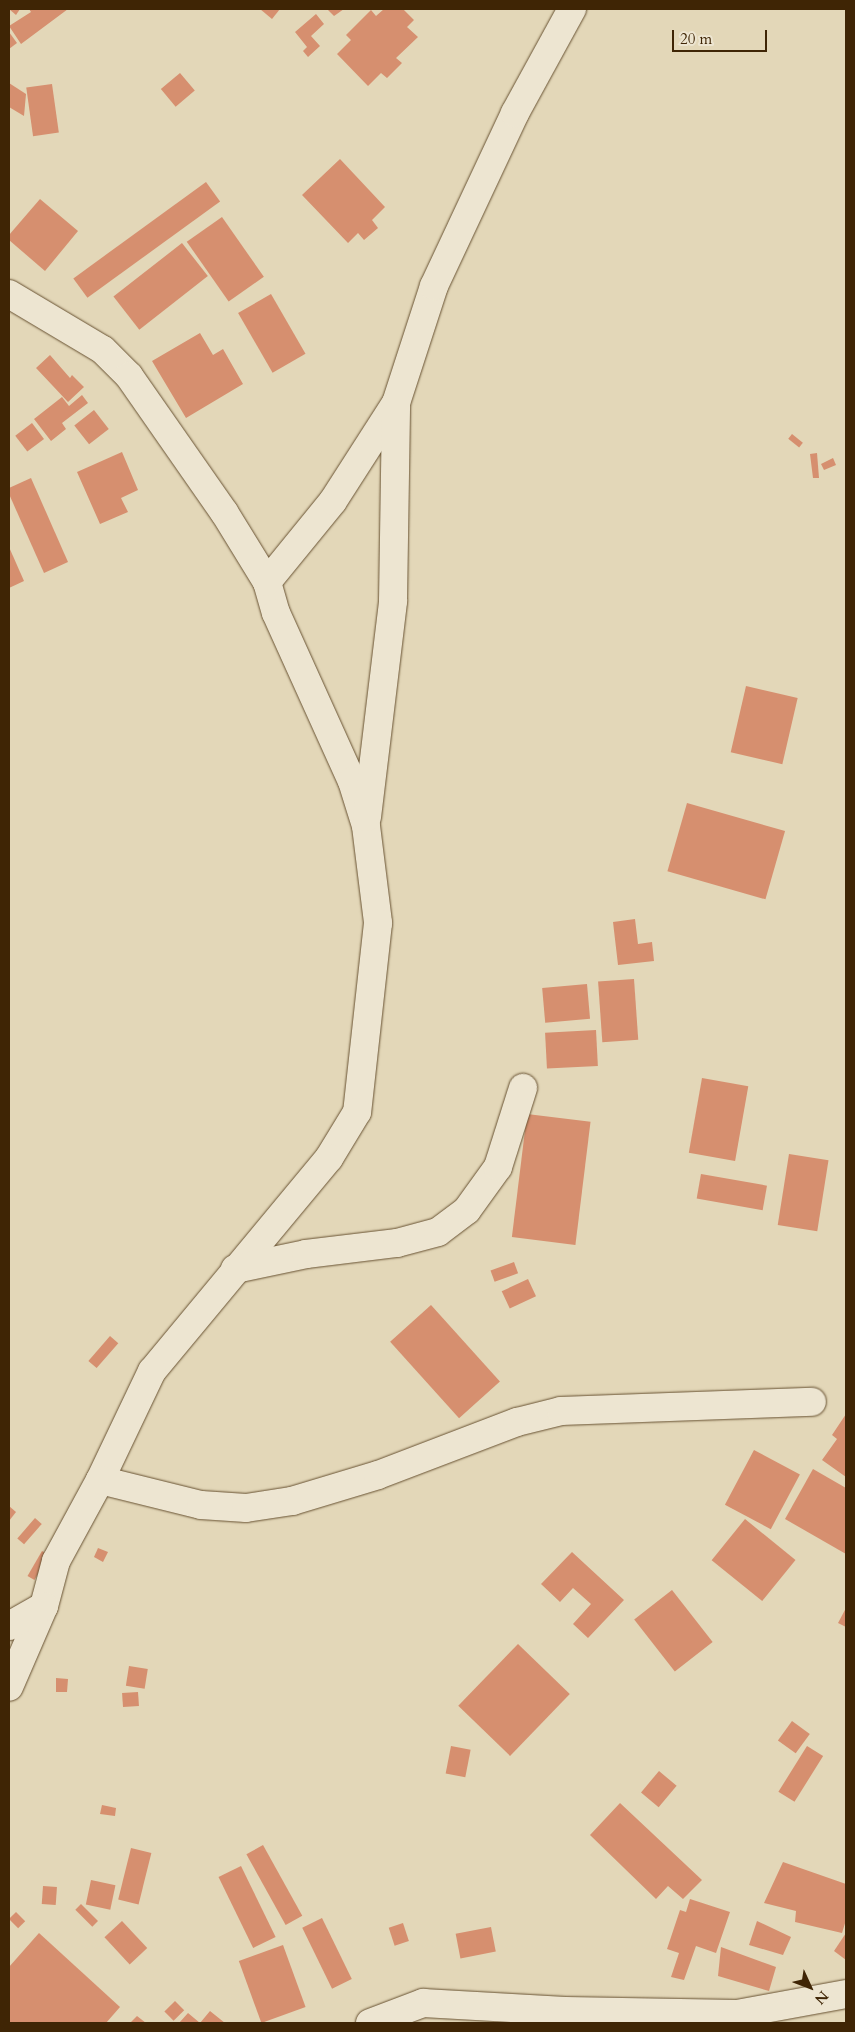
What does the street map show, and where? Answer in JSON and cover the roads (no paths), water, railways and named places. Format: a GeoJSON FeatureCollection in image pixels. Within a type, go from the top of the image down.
{"type":"FeatureCollection","features":[{"type":"Feature","properties":{"kind":"street"},"geometry":{"type":"LineString","coordinates":[[267,582],[333,501],[396,403],[434,286],[515,113],[572,9]]}},
{"type":"Feature","properties":{"kind":"street"},"geometry":{"type":"LineString","coordinates":[[9,294],[102,350],[129,376],[224,512],[267,582],[276,613],[352,781],[366,826],[378,923],[365,1059],[357,1112],[329,1158],[152,1371],[100,1480],[56,1561],[44,1606],[9,1687]]}},
{"type":"Feature","properties":{"kind":"street"},"geometry":{"type":"LineString","coordinates":[[366,826],[393,601],[396,403]]}},
{"type":"Feature","properties":{"kind":"street"},"geometry":{"type":"LineString","coordinates":[[235,1269],[306,1254],[397,1243],[438,1232],[466,1210],[498,1167],[523,1088]]}},
{"type":"Feature","properties":{"kind":"street"},"geometry":{"type":"LineString","coordinates":[[100,1480],[201,1505],[246,1508],[292,1501],[378,1475],[517,1422],[561,1411],[812,1402]]}},
{"type":"Feature","properties":{"kind":"street"},"geometry":{"type":"LineString","coordinates":[[9,1626],[44,1606]]}},
{"type":"Feature","properties":{"kind":"street"},"geometry":{"type":"LineString","coordinates":[[370,2023],[424,2003],[565,2011],[737,2014],[846,1994]]}}]}
